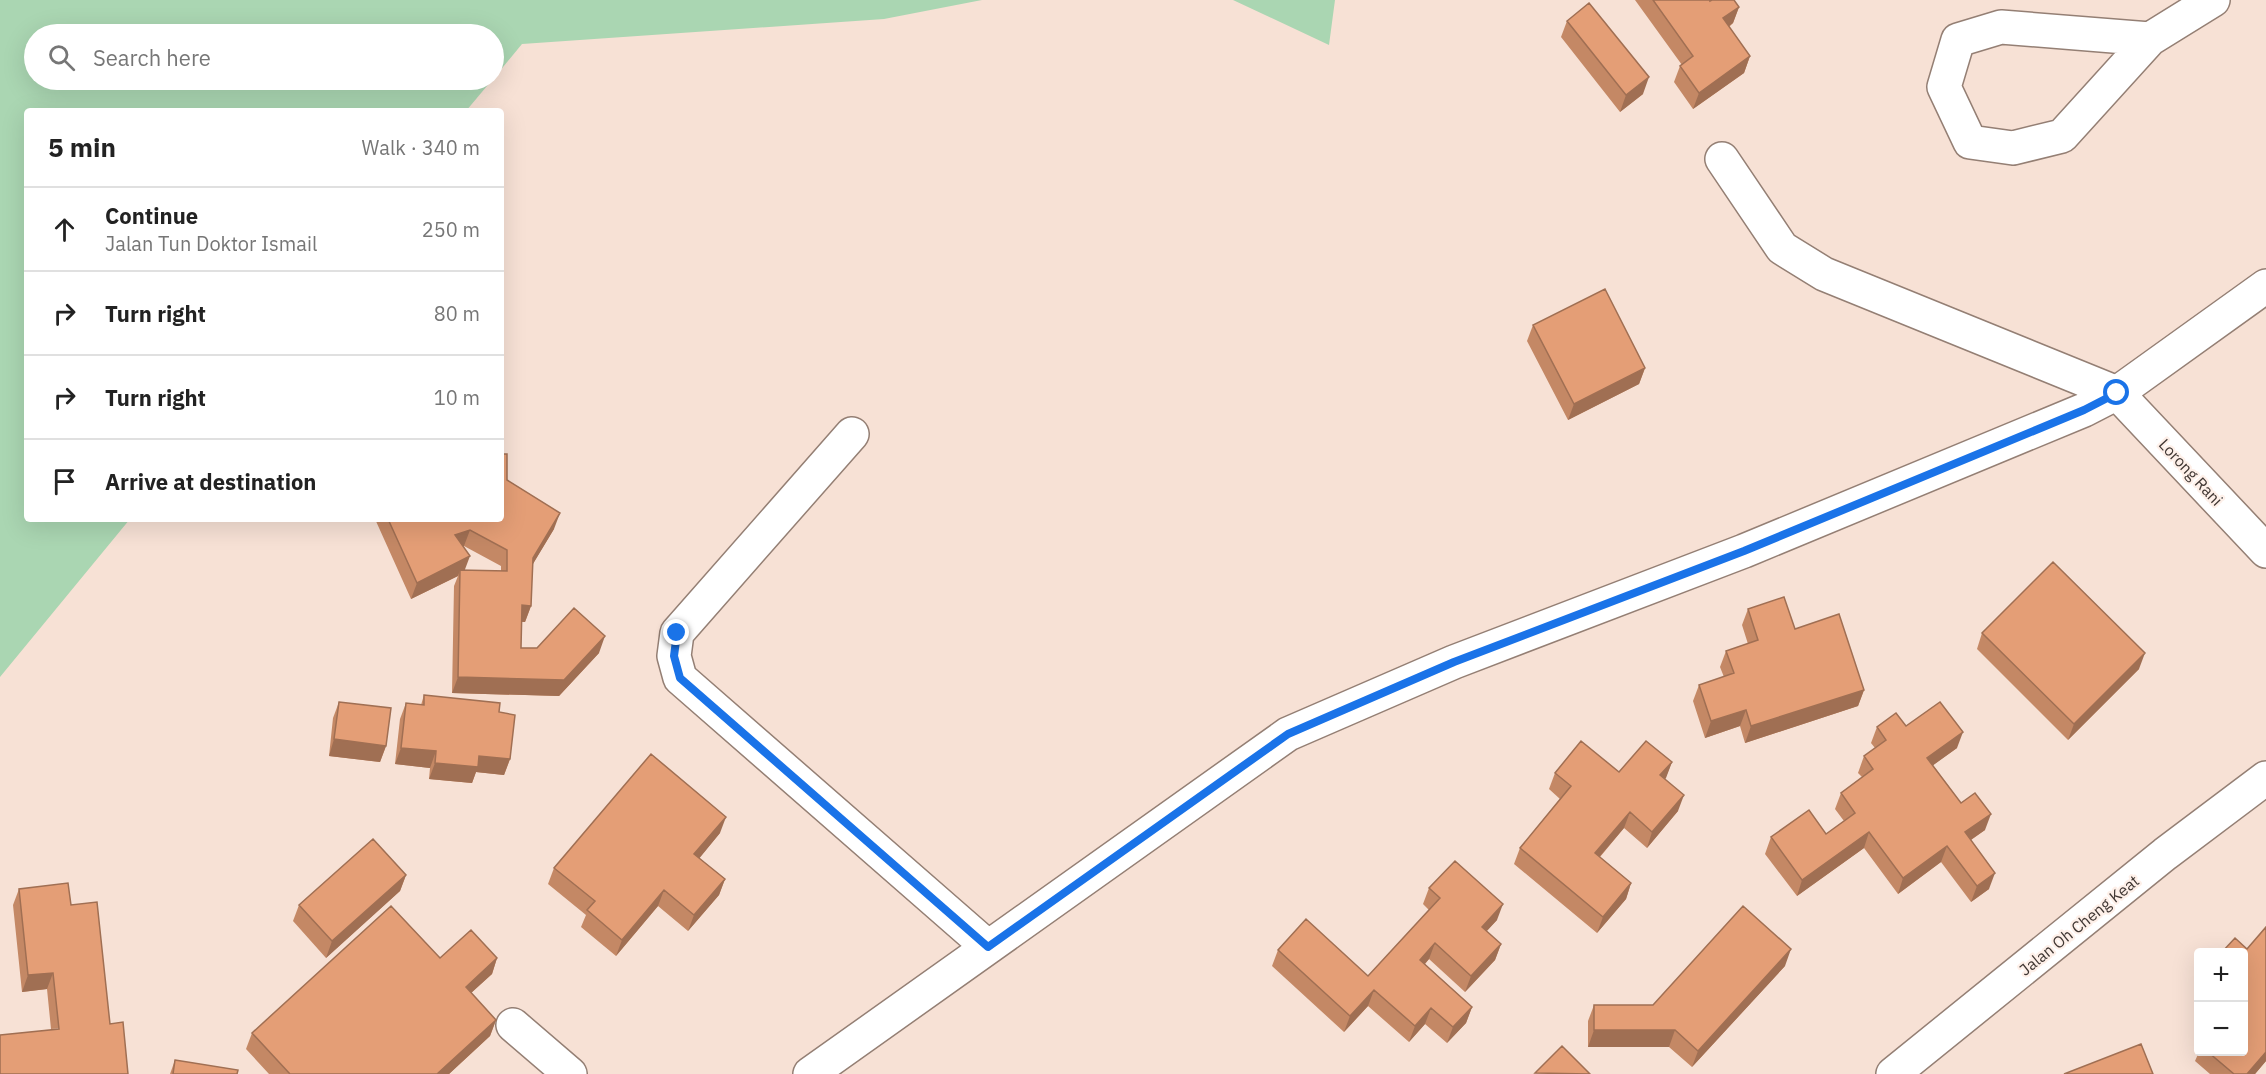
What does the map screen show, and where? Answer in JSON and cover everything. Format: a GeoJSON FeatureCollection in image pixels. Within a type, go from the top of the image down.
{"type":"FeatureCollection","features":[{"type":"Feature","properties":{"kind":"street"},"geometry":{"type":"LineString","coordinates":[[2150,39],[2001,27],[1958,40],[1944,87],[1970,142],[2013,148],[2062,136],[2150,39],[2213,0]]}},
{"type":"Feature","properties":{"kind":"street"},"geometry":{"type":"LineString","coordinates":[[1722,159],[1782,248],[1824,274],[2117,393]]}},
{"type":"Feature","properties":{"kind":"street"},"geometry":{"type":"LineString","coordinates":[[810,1074],[1288,734],[1454,662],[1744,551],[2073,414],[2117,393],[2266,286]]}},
{"type":"Feature","properties":{"kind":"street","name":"Lorong Rani"},"geometry":{"type":"LineString","coordinates":[[2117,393],[2266,551]]}},
{"type":"Feature","properties":{"kind":"street"},"geometry":{"type":"LineString","coordinates":[[852,434],[677,633],[674,656],[680,678],[988,947]]}},
{"type":"Feature","properties":{"kind":"street","name":"Jalan Oh Cheng Keat"},"geometry":{"type":"LineString","coordinates":[[1893,1074],[2165,854],[2266,778]]}},
{"type":"Feature","properties":{"kind":"street"},"geometry":{"type":"LineString","coordinates":[[513,1025],[570,1074]]}},
{"type":"Feature","properties":{"kind":"green space"},"geometry":{"type":"Polygon","coordinates":[[[0,0],[982,0],[884,19],[522,44],[504,66],[504,24],[24,24],[24,90],[484,90],[469,108],[24,108],[24,522],[128,522],[0,677],[0,0]]]}},
{"type":"Feature","properties":{"kind":"green space"},"geometry":{"type":"Polygon","coordinates":[[[1233,0],[1335,0],[1329,45],[1233,0]]]}},
{"type":"Feature","properties":{"kind":"building"},"geometry":{"type":"Polygon","coordinates":[[[1653,0],[1734,0],[1739,7],[1723,18],[1750,56],[1699,93],[1680,66],[1693,56],[1653,0]]]}},
{"type":"Feature","properties":{"kind":"building"},"geometry":{"type":"Polygon","coordinates":[[[1589,3],[1649,77],[1626,95],[1567,21],[1589,3]]]}},
{"type":"Feature","properties":{"kind":"building"},"geometry":{"type":"Polygon","coordinates":[[[1605,289],[1645,368],[1574,404],[1533,325],[1605,289]]]}},
{"type":"Feature","properties":{"kind":"building"},"geometry":{"type":"Polygon","coordinates":[[[504,454],[507,454],[507,480],[560,513],[533,558],[531,606],[522,605],[521,648],[537,648],[574,608],[605,636],[564,680],[458,677],[460,570],[507,571],[507,550],[470,530],[455,535],[470,556],[417,583],[389,522],[504,522],[504,454]]]}},
{"type":"Feature","properties":{"kind":"building"},"geometry":{"type":"Polygon","coordinates":[[[2053,562],[2145,653],[2074,724],[1982,633],[2053,562]]]}},
{"type":"Feature","properties":{"kind":"building"},"geometry":{"type":"Polygon","coordinates":[[[1784,597],[1795,629],[1839,614],[1864,690],[1751,726],[1746,710],[1711,721],[1699,685],[1734,673],[1726,651],[1758,640],[1748,609],[1784,597]]]}},
{"type":"Feature","properties":{"kind":"building"},"geometry":{"type":"Polygon","coordinates":[[[424,695],[500,703],[499,712],[515,715],[510,759],[479,756],[478,767],[435,763],[436,751],[401,748],[406,703],[424,705],[424,695]]]}},
{"type":"Feature","properties":{"kind":"building"},"geometry":{"type":"Polygon","coordinates":[[[339,702],[391,708],[386,746],[334,739],[339,702]]]}},
{"type":"Feature","properties":{"kind":"building"},"geometry":{"type":"Polygon","coordinates":[[[1940,702],[1963,732],[1927,758],[1961,803],[1975,793],[1991,814],[1965,832],[1995,873],[1977,886],[1947,846],[1903,878],[1869,832],[1802,880],[1771,837],[1809,810],[1826,834],[1855,813],[1841,793],[1873,769],[1864,756],[1886,740],[1877,727],[1896,713],[1906,726],[1940,702]]]}},
{"type":"Feature","properties":{"kind":"building"},"geometry":{"type":"Polygon","coordinates":[[[1581,741],[1619,772],[1646,741],[1672,762],[1660,775],[1684,795],[1652,832],[1630,812],[1595,853],[1631,883],[1603,917],[1520,848],[1571,786],[1555,773],[1581,741]]]}},
{"type":"Feature","properties":{"kind":"building"},"geometry":{"type":"Polygon","coordinates":[[[651,754],[726,817],[694,854],[725,879],[694,915],[664,890],[622,940],[587,910],[595,901],[554,868],[651,754]]]}},
{"type":"Feature","properties":{"kind":"building"},"geometry":{"type":"Polygon","coordinates":[[[373,839],[406,875],[332,941],[299,905],[373,839]]]}},
{"type":"Feature","properties":{"kind":"building"},"geometry":{"type":"Polygon","coordinates":[[[1455,861],[1503,904],[1482,927],[1501,944],[1471,976],[1435,943],[1420,960],[1472,1007],[1453,1027],[1431,1008],[1415,1026],[1374,990],[1350,1016],[1278,950],[1306,919],[1368,976],[1440,898],[1429,888],[1455,861]]]}},
{"type":"Feature","properties":{"kind":"building"},"geometry":{"type":"Polygon","coordinates":[[[68,883],[71,905],[97,902],[110,1024],[123,1022],[128,1074],[0,1074],[0,1035],[59,1029],[53,973],[28,975],[19,889],[68,883]]]}},
{"type":"Feature","properties":{"kind":"building"},"geometry":{"type":"Polygon","coordinates":[[[391,906],[440,958],[471,930],[497,958],[466,987],[496,1020],[437,1074],[290,1074],[252,1033],[391,906]]]}},
{"type":"Feature","properties":{"kind":"building"},"geometry":{"type":"Polygon","coordinates":[[[1743,906],[1791,949],[1698,1051],[1675,1030],[1594,1030],[1594,1005],[1653,1005],[1743,906]]]}},
{"type":"Feature","properties":{"kind":"building"},"geometry":{"type":"Polygon","coordinates":[[[2266,927],[2266,1052],[2247,1074],[2234,1074],[2213,1056],[2248,1056],[2248,948],[2266,927]]]}},
{"type":"Feature","properties":{"kind":"building"},"geometry":{"type":"Polygon","coordinates":[[[2235,938],[2246,948],[2226,948],[2235,938]]]}},
{"type":"Feature","properties":{"kind":"building"},"geometry":{"type":"Polygon","coordinates":[[[2141,1044],[2153,1074],[2064,1074],[2141,1044]]]}},
{"type":"Feature","properties":{"kind":"building"},"geometry":{"type":"Polygon","coordinates":[[[1562,1046],[1590,1074],[1535,1073],[1562,1046]]]}},
{"type":"Feature","properties":{"kind":"building"},"geometry":{"type":"Polygon","coordinates":[[[175,1060],[238,1070],[237,1074],[173,1074],[175,1060]]]}},
{"type":"Feature","properties":{"kind":"route"},"geometry":{"type":"LineString","coordinates":[[677,633],[674,656],[680,678],[988,947],[1288,734],[1454,662],[1744,551],[2084,410],[2117,393]]}}]}
